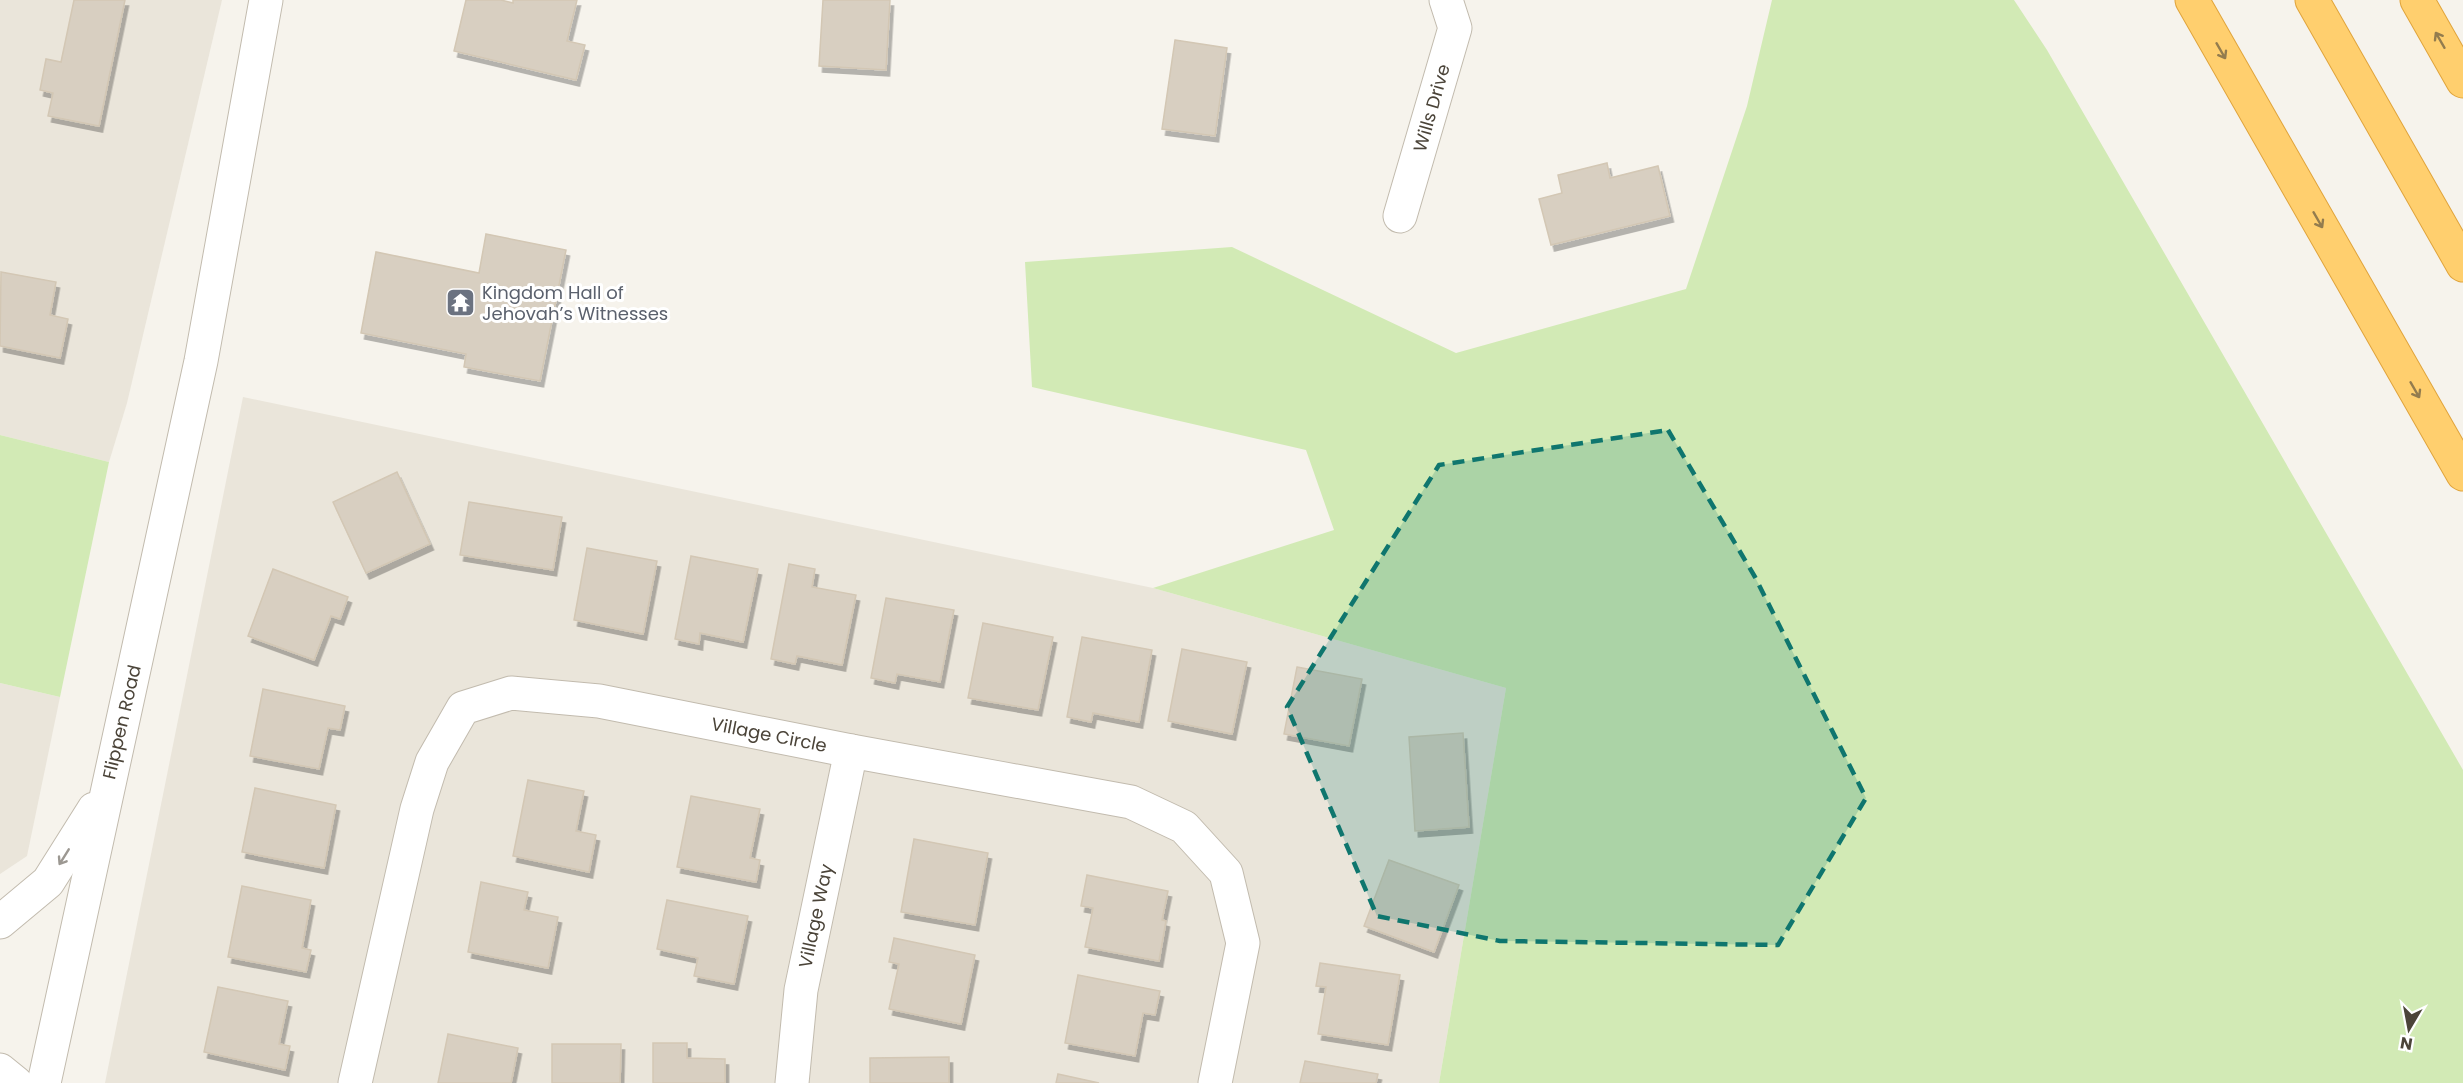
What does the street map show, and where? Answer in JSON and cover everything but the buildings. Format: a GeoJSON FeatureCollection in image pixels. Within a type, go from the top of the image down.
{"type":"FeatureCollection","features":[{"type":"Feature","properties":{"kind":"highway"},"geometry":{"type":"LineString","coordinates":[[2192,0],[2463,474]]}},
{"type":"Feature","properties":{"kind":"highway"},"geometry":{"type":"LineString","coordinates":[[2312,0],[2463,265]]}},
{"type":"Feature","properties":{"kind":"highway"},"geometry":{"type":"LineString","coordinates":[[2417,0],[2463,81]]}},
{"type":"Feature","properties":{"kind":"street","name":"Flippen Road"},"geometry":{"type":"LineString","coordinates":[[44,1083],[201,361],[266,0]]}},
{"type":"Feature","properties":{"kind":"street","name":"Wills Drive"},"geometry":{"type":"LineString","coordinates":[[1400,216],[1455,28],[1446,0]]}},
{"type":"Feature","properties":{"kind":"street","name":"Village Circle"},"geometry":{"type":"LineString","coordinates":[[355,1083],[417,809],[432,762],[463,708],[511,693],[599,701],[850,751],[1131,802],[1184,827],[1226,873],[1243,943],[1215,1083]]}},
{"type":"Feature","properties":{"kind":"street","name":"Village Way"},"geometry":{"type":"LineString","coordinates":[[792,1083],[801,990],[850,751]]}},
{"type":"Feature","properties":{"kind":"street"},"geometry":{"type":"LineString","coordinates":[[0,922],[48,882],[107,790]]}},
{"type":"Feature","properties":{"kind":"street"},"geometry":{"type":"LineString","coordinates":[[0,1070],[16,1083]]}},
{"type":"Feature","properties":{"kind":"highlighted area"},"geometry":{"type":"Polygon","coordinates":[[[1668,430],[1755,577],[1866,798],[1778,945],[1500,941],[1377,916],[1287,707],[1439,465],[1668,430]]]}},
{"type":"Feature","properties":{"kind":"shaded area"},"geometry":{"type":"Polygon","coordinates":[[[0,0],[222,0],[127,403],[109,462],[0,435],[0,0]]]}},
{"type":"Feature","properties":{"kind":"shaded area"},"geometry":{"type":"Polygon","coordinates":[[[243,397],[1153,588],[1506,688],[1439,1083],[105,1083],[243,397]]]}},
{"type":"Feature","properties":{"kind":"shaded area"},"geometry":{"type":"Polygon","coordinates":[[[0,683],[60,697],[27,856],[0,874],[0,683]]]}},
{"type":"Feature","properties":{"kind":"green space"},"geometry":{"type":"Polygon","coordinates":[[[1772,0],[2014,0],[2047,50],[2463,770],[2463,1083],[1439,1083],[1506,688],[1153,588],[1334,530],[1306,450],[1032,387],[1025,262],[1232,247],[1456,353],[1686,289],[1747,106],[1772,0]]]}},
{"type":"Feature","properties":{"kind":"green space"},"geometry":{"type":"Polygon","coordinates":[[[0,435],[109,462],[60,697],[0,683],[0,435]]]}},
{"type":"Feature","properties":{"kind":"place","name":"Kingdom Hall of Jehovah’s Witnesses"},"geometry":{"type":"Point","coordinates":[461,303]}}]}
